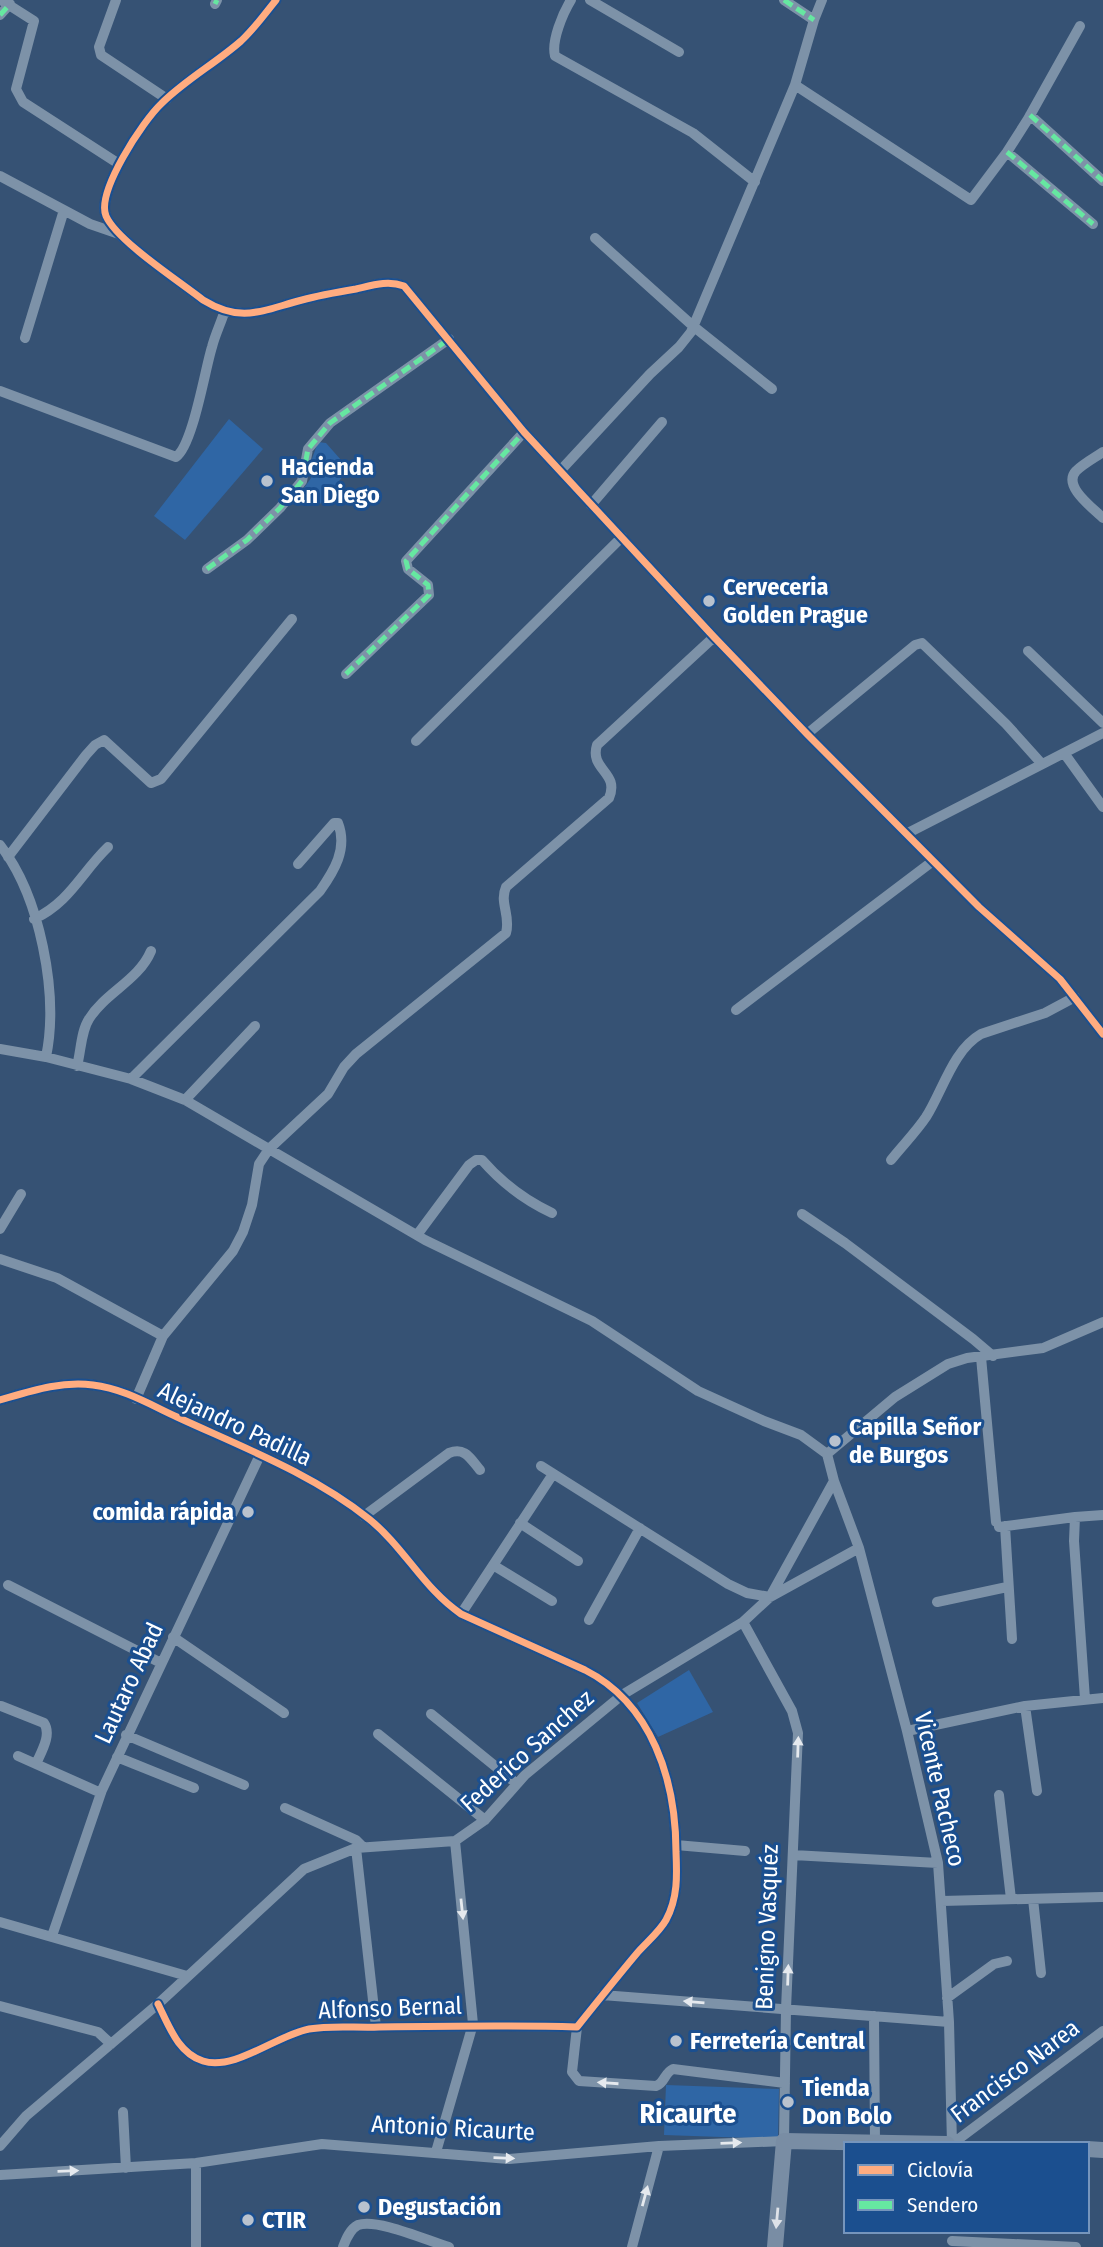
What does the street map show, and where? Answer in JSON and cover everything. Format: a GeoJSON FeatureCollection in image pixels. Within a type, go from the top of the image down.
{"type":"FeatureCollection","features":[{"type":"Feature","properties":{"kind":"main road","name":"Antonio Ricaurte"},"geometry":{"type":"LineString","coordinates":[[783,2141],[875,2142]]}},
{"type":"Feature","properties":{"kind":"main road","name":"Benigno Vasquéz"},"geometry":{"type":"LineString","coordinates":[[775,2247],[783,2141]]}},
{"type":"Feature","properties":{"kind":"street"},"geometry":{"type":"LineString","coordinates":[[116,0],[99,52],[167,99]]}},
{"type":"Feature","properties":{"kind":"street"},"geometry":{"type":"LineString","coordinates":[[276,0],[242,40],[159,106],[119,164],[108,184],[105,199],[105,214],[119,234],[203,300],[217,309],[237,313],[260,313],[302,300],[394,282],[404,286],[524,432],[714,637],[979,907],[1060,979],[1101,1029]]}},
{"type":"Feature","properties":{"kind":"street"},"geometry":{"type":"LineString","coordinates":[[571,0],[554,46],[555,56],[693,133],[755,182]]}},
{"type":"Feature","properties":{"kind":"street"},"geometry":{"type":"LineString","coordinates":[[590,0],[679,52]]}},
{"type":"Feature","properties":{"kind":"street"},"geometry":{"type":"LineString","coordinates":[[784,0],[814,20]]}},
{"type":"Feature","properties":{"kind":"street"},"geometry":{"type":"LineString","coordinates":[[561,471],[650,374],[679,347],[693,326],[795,85],[822,0]]}},
{"type":"Feature","properties":{"kind":"street"},"geometry":{"type":"LineString","coordinates":[[0,15],[5,2],[32,18],[34,23],[16,89],[23,102],[119,164]]}},
{"type":"Feature","properties":{"kind":"street"},"geometry":{"type":"LineString","coordinates":[[795,85],[968,201],[975,198],[1007,152],[1080,26]]}},
{"type":"Feature","properties":{"kind":"street"},"geometry":{"type":"LineString","coordinates":[[1030,115],[1103,181]]}},
{"type":"Feature","properties":{"kind":"street"},"geometry":{"type":"LineString","coordinates":[[1007,152],[1093,224]]}},
{"type":"Feature","properties":{"kind":"street"},"geometry":{"type":"LineString","coordinates":[[0,176],[90,224],[119,234]]}},
{"type":"Feature","properties":{"kind":"street"},"geometry":{"type":"LineString","coordinates":[[25,338],[64,210]]}},
{"type":"Feature","properties":{"kind":"street"},"geometry":{"type":"LineString","coordinates":[[595,238],[693,326],[772,390]]}},
{"type":"Feature","properties":{"kind":"street"},"geometry":{"type":"LineString","coordinates":[[0,391],[176,457],[183,449],[203,391],[211,349],[225,310]]}},
{"type":"Feature","properties":{"kind":"street"},"geometry":{"type":"LineString","coordinates":[[208,569],[247,540],[280,508],[302,481],[309,449],[330,423],[449,339]]}},
{"type":"Feature","properties":{"kind":"street"},"geometry":{"type":"LineString","coordinates":[[592,505],[662,422]]}},
{"type":"Feature","properties":{"kind":"street"},"geometry":{"type":"LineString","coordinates":[[346,674],[429,595],[428,585],[408,569],[406,561],[524,432]]}},
{"type":"Feature","properties":{"kind":"street"},"geometry":{"type":"LineString","coordinates":[[1103,452],[1076,471],[1071,478],[1072,486],[1103,519]]}},
{"type":"Feature","properties":{"kind":"street"},"geometry":{"type":"LineString","coordinates":[[416,741],[622,537]]}},
{"type":"Feature","properties":{"kind":"street"},"geometry":{"type":"LineString","coordinates":[[8,857],[86,755],[104,740],[152,783],[161,779],[292,618]]}},
{"type":"Feature","properties":{"kind":"street"},"geometry":{"type":"LineString","coordinates":[[269,1149],[327,1094],[356,1054],[506,933],[509,923],[502,896],[506,887],[609,798],[613,789],[611,780],[595,760],[597,745],[714,637]]}},
{"type":"Feature","properties":{"kind":"street"},"geometry":{"type":"LineString","coordinates":[[807,734],[893,662],[915,645],[922,643],[1006,724],[1042,764]]}},
{"type":"Feature","properties":{"kind":"street"},"geometry":{"type":"LineString","coordinates":[[1028,651],[1103,723]]}},
{"type":"Feature","properties":{"kind":"street"},"geometry":{"type":"LineString","coordinates":[[906,834],[1103,733]]}},
{"type":"Feature","properties":{"kind":"street"},"geometry":{"type":"LineString","coordinates":[[1064,753],[1103,807]]}},
{"type":"Feature","properties":{"kind":"street"},"geometry":{"type":"LineString","coordinates":[[131,1079],[320,891],[339,860],[342,844],[338,823],[334,823],[298,864]]}},
{"type":"Feature","properties":{"kind":"street"},"geometry":{"type":"LineString","coordinates":[[0,845],[26,892],[48,963],[51,1025],[46,1057]]}},
{"type":"Feature","properties":{"kind":"street"},"geometry":{"type":"LineString","coordinates":[[34,919],[53,910],[76,887],[94,860],[108,847]]}},
{"type":"Feature","properties":{"kind":"street"},"geometry":{"type":"LineString","coordinates":[[736,1010],[933,861]]}},
{"type":"Feature","properties":{"kind":"street"},"geometry":{"type":"LineString","coordinates":[[77,1066],[89,1017],[141,968],[151,951]]}},
{"type":"Feature","properties":{"kind":"street"},"geometry":{"type":"LineString","coordinates":[[891,1160],[925,1118],[958,1059],[972,1040],[981,1034],[1045,1013],[1074,997]]}},
{"type":"Feature","properties":{"kind":"street"},"geometry":{"type":"LineString","coordinates":[[185,1100],[256,1026]]}},
{"type":"Feature","properties":{"kind":"street"},"geometry":{"type":"LineString","coordinates":[[0,1049],[46,1057],[131,1079],[185,1100],[416,1235],[592,1321],[698,1391],[764,1422],[801,1435],[827,1454],[877,1412],[947,1364],[1043,1348],[1103,1322]]}},
{"type":"Feature","properties":{"kind":"street","name":"Alejandro Padilla"},"geometry":{"type":"LineString","coordinates":[[269,1149],[260,1164],[249,1217],[233,1251],[163,1336],[136,1398],[307,1478],[364,1516],[386,1535],[443,1602],[461,1614],[585,1670],[602,1679],[621,1695],[660,1755],[672,1791],[677,1887],[666,1920],[602,1995]]}},
{"type":"Feature","properties":{"kind":"street"},"geometry":{"type":"LineString","coordinates":[[416,1235],[469,1165],[477,1160],[482,1160],[503,1182],[530,1202],[552,1213]]}},
{"type":"Feature","properties":{"kind":"street"},"geometry":{"type":"LineString","coordinates":[[0,1229],[21,1194]]}},
{"type":"Feature","properties":{"kind":"street"},"geometry":{"type":"LineString","coordinates":[[802,1214],[974,1339],[987,1357],[998,1525],[1012,1639]]}},
{"type":"Feature","properties":{"kind":"street"},"geometry":{"type":"LineString","coordinates":[[0,1259],[57,1278],[163,1336]]}},
{"type":"Feature","properties":{"kind":"street"},"geometry":{"type":"LineString","coordinates":[[0,1401],[56,1384],[95,1385],[136,1398]]}},
{"type":"Feature","properties":{"kind":"street"},"geometry":{"type":"LineString","coordinates":[[364,1516],[449,1453],[458,1450],[465,1452],[480,1470]]}},
{"type":"Feature","properties":{"kind":"street","name":"Vicente Pacheco"},"geometry":{"type":"LineString","coordinates":[[827,1454],[859,1548],[938,1863],[949,2022],[950,2142]]}},
{"type":"Feature","properties":{"kind":"street","name":"Lautaro Abad"},"geometry":{"type":"LineString","coordinates":[[52,1936],[101,1793],[126,1735],[260,1455]]}},
{"type":"Feature","properties":{"kind":"street"},"geometry":{"type":"LineString","coordinates":[[541,1466],[727,1584],[747,1593],[770,1597],[834,1481]]}},
{"type":"Feature","properties":{"kind":"street"},"geometry":{"type":"LineString","coordinates":[[461,1614],[553,1474]]}},
{"type":"Feature","properties":{"kind":"street"},"geometry":{"type":"LineString","coordinates":[[998,1525],[1103,1515]]}},
{"type":"Feature","properties":{"kind":"street"},"geometry":{"type":"LineString","coordinates":[[1074,1517],[1086,1699]]}},
{"type":"Feature","properties":{"kind":"street"},"geometry":{"type":"LineString","coordinates":[[520,1523],[578,1561]]}},
{"type":"Feature","properties":{"kind":"street"},"geometry":{"type":"LineString","coordinates":[[589,1620],[640,1528]]}},
{"type":"Feature","properties":{"kind":"street","name":"Federico Sanchez"},"geometry":{"type":"LineString","coordinates":[[0,2146],[26,2116],[158,2004],[304,1869],[360,1848],[455,1841],[485,1820],[525,1775],[621,1695],[743,1622],[757,1612],[770,1597],[859,1548]]}},
{"type":"Feature","properties":{"kind":"street"},"geometry":{"type":"LineString","coordinates":[[493,1565],[552,1601]]}},
{"type":"Feature","properties":{"kind":"street"},"geometry":{"type":"LineString","coordinates":[[8,1585],[161,1663]]}},
{"type":"Feature","properties":{"kind":"street"},"geometry":{"type":"LineString","coordinates":[[937,1601],[1007,1587]]}},
{"type":"Feature","properties":{"kind":"street","name":"Benigno Vasquéz"},"geometry":{"type":"LineString","coordinates":[[743,1622],[785,1696],[796,1722],[798,1748],[783,2141]]}},
{"type":"Feature","properties":{"kind":"street"},"geometry":{"type":"LineString","coordinates":[[173,1637],[284,1713]]}},
{"type":"Feature","properties":{"kind":"street"},"geometry":{"type":"LineString","coordinates":[[907,1731],[1025,1706],[1103,1698]]}},
{"type":"Feature","properties":{"kind":"street"},"geometry":{"type":"LineString","coordinates":[[1,1706],[44,1723],[48,1734],[36,1764]]}},
{"type":"Feature","properties":{"kind":"street"},"geometry":{"type":"LineString","coordinates":[[1025,1706],[1037,1791]]}},
{"type":"Feature","properties":{"kind":"street"},"geometry":{"type":"LineString","coordinates":[[431,1714],[517,1784]]}},
{"type":"Feature","properties":{"kind":"street"},"geometry":{"type":"LineString","coordinates":[[377,1734],[485,1820]]}},
{"type":"Feature","properties":{"kind":"street"},"geometry":{"type":"LineString","coordinates":[[126,1735],[244,1786]]}},
{"type":"Feature","properties":{"kind":"street"},"geometry":{"type":"LineString","coordinates":[[18,1756],[101,1793]]}},
{"type":"Feature","properties":{"kind":"street"},"geometry":{"type":"LineString","coordinates":[[117,1757],[194,1788]]}},
{"type":"Feature","properties":{"kind":"street"},"geometry":{"type":"LineString","coordinates":[[999,1795],[1010,1899]]}},
{"type":"Feature","properties":{"kind":"street"},"geometry":{"type":"LineString","coordinates":[[285,1808],[356,1840],[360,1848],[376,2027]]}},
{"type":"Feature","properties":{"kind":"street"},"geometry":{"type":"LineString","coordinates":[[436,2152],[473,2024],[455,1841]]}},
{"type":"Feature","properties":{"kind":"street"},"geometry":{"type":"LineString","coordinates":[[676,1845],[745,1851]]}},
{"type":"Feature","properties":{"kind":"street"},"geometry":{"type":"LineString","coordinates":[[793,1855],[938,1863]]}},
{"type":"Feature","properties":{"kind":"street"},"geometry":{"type":"LineString","coordinates":[[942,1901],[1102,1897]]}},
{"type":"Feature","properties":{"kind":"street"},"geometry":{"type":"LineString","coordinates":[[1033,1899],[1041,1973]]}},
{"type":"Feature","properties":{"kind":"street"},"geometry":{"type":"LineString","coordinates":[[0,1922],[187,1976]]}},
{"type":"Feature","properties":{"kind":"street"},"geometry":{"type":"LineString","coordinates":[[947,1998],[994,1964],[1007,1961]]}},
{"type":"Feature","properties":{"kind":"street"},"geometry":{"type":"LineString","coordinates":[[785,2083],[673,2069],[668,2072],[663,2082],[656,2086],[579,2081],[572,2072],[577,2027],[602,1995],[949,2022]]}},
{"type":"Feature","properties":{"kind":"street","name":"Alfonso Bernal"},"geometry":{"type":"LineString","coordinates":[[158,2004],[173,2035],[189,2054],[203,2061],[216,2063],[232,2060],[306,2030],[323,2027],[473,2024],[577,2027]]}},
{"type":"Feature","properties":{"kind":"street"},"geometry":{"type":"LineString","coordinates":[[0,2006],[98,2032],[111,2044]]}},
{"type":"Feature","properties":{"kind":"street"},"geometry":{"type":"LineString","coordinates":[[874,2016],[875,2142]]}},
{"type":"Feature","properties":{"kind":"street","name":"Francisco Narea"},"geometry":{"type":"LineString","coordinates":[[953,2142],[1103,2031]]}},
{"type":"Feature","properties":{"kind":"street"},"geometry":{"type":"LineString","coordinates":[[123,2112],[126,2168]]}},
{"type":"Feature","properties":{"kind":"street","name":"Antonio Ricaurte"},"geometry":{"type":"LineString","coordinates":[[0,2175],[196,2163],[322,2144],[509,2159],[659,2146],[783,2141]]}},
{"type":"Feature","properties":{"kind":"street"},"geometry":{"type":"LineString","coordinates":[[632,2247],[659,2146]]}},
{"type":"Feature","properties":{"kind":"street"},"geometry":{"type":"LineString","coordinates":[[196,2163],[196,2247]]}},
{"type":"Feature","properties":{"kind":"street"},"geometry":{"type":"LineString","coordinates":[[343,2247],[347,2236],[356,2226],[372,2224],[449,2247]]}},
{"type":"Feature","properties":{"kind":"street"},"geometry":{"type":"LineString","coordinates":[[952,2240],[1076,2247]]}},
{"type":"Feature","properties":{"kind":"shaded area"},"geometry":{"type":"Polygon","coordinates":[[[229,419],[263,449],[185,540],[154,516],[229,419]]]}},
{"type":"Feature","properties":{"kind":"shaded area"},"geometry":{"type":"Polygon","coordinates":[[[318,442],[326,443],[349,469],[320,504],[304,488],[311,478],[309,467],[318,442]]]}},
{"type":"Feature","properties":{"kind":"shaded area"},"geometry":{"type":"Polygon","coordinates":[[[689,1670],[713,1712],[658,1737],[637,1703],[689,1670]]]}},
{"type":"Feature","properties":{"kind":"shaded area"},"geometry":{"type":"Polygon","coordinates":[[[666,2085],[779,2089],[778,2139],[664,2135],[666,2085]]]}},
{"type":"Feature","properties":{"kind":"marked path"},"geometry":{"type":"LineString","coordinates":[[215,4],[217,0]]}},
{"type":"Feature","properties":{"kind":"marked path"},"geometry":{"type":"LineString","coordinates":[[784,0],[814,20]]}},
{"type":"Feature","properties":{"kind":"marked path"},"geometry":{"type":"LineString","coordinates":[[0,15],[10,4]]}},
{"type":"Feature","properties":{"kind":"marked path"},"geometry":{"type":"LineString","coordinates":[[1030,115],[1103,181]]}},
{"type":"Feature","properties":{"kind":"marked path"},"geometry":{"type":"LineString","coordinates":[[1007,152],[1093,224]]}},
{"type":"Feature","properties":{"kind":"marked path"},"geometry":{"type":"LineString","coordinates":[[207,569],[247,540],[280,508],[302,481],[308,449],[330,423],[449,339]]}},
{"type":"Feature","properties":{"kind":"marked path"},"geometry":{"type":"LineString","coordinates":[[346,674],[429,595],[428,585],[408,569],[406,561],[524,432]]}},
{"type":"Feature","properties":{"kind":"cycle path"},"geometry":{"type":"LineString","coordinates":[[276,0],[241,41],[170,95],[143,125],[123,157],[108,191],[106,216],[112,226],[135,249],[203,300],[229,312],[264,311],[380,284],[404,286],[524,432],[714,637],[979,907],[1060,979],[1103,1034]]}},
{"type":"Feature","properties":{"kind":"cycle path"},"geometry":{"type":"LineString","coordinates":[[0,1400],[57,1386],[81,1384],[104,1387],[136,1398],[252,1451],[325,1488],[381,1530],[436,1592],[461,1614],[585,1670],[608,1685],[627,1703],[643,1724],[656,1747],[665,1772],[675,1825],[676,1886],[670,1912],[660,1928],[577,2027],[318,2028],[297,2033],[242,2057],[215,2063],[203,2061],[187,2052],[170,2030],[158,2004]]}},
{"type":"Feature","properties":{"kind":"place","name":"Hacienda San Diego"},"geometry":{"type":"Point","coordinates":[267,481]}},
{"type":"Feature","properties":{"kind":"place","name":"Cerveceria Golden Prague"},"geometry":{"type":"Point","coordinates":[709,601]}},
{"type":"Feature","properties":{"kind":"place","name":"Capilla Señor de Burgos"},"geometry":{"type":"Point","coordinates":[835,1441]}},
{"type":"Feature","properties":{"kind":"place","name":"comida rápida"},"geometry":{"type":"Point","coordinates":[248,1512]}},
{"type":"Feature","properties":{"kind":"place","name":"Ferretería Central"},"geometry":{"type":"Point","coordinates":[676,2041]}},
{"type":"Feature","properties":{"kind":"place","name":"Tienda Don Bolo"},"geometry":{"type":"Point","coordinates":[788,2102]}},
{"type":"Feature","properties":{"kind":"place","name":"Degustación"},"geometry":{"type":"Point","coordinates":[364,2207]}},
{"type":"Feature","properties":{"kind":"place","name":"CTIR"},"geometry":{"type":"Point","coordinates":[248,2220]}},
{"type":"Feature","properties":{"kind":"district","name":"Ricaurte"},"geometry":{"type":"Point","coordinates":[688,2113]}}]}
